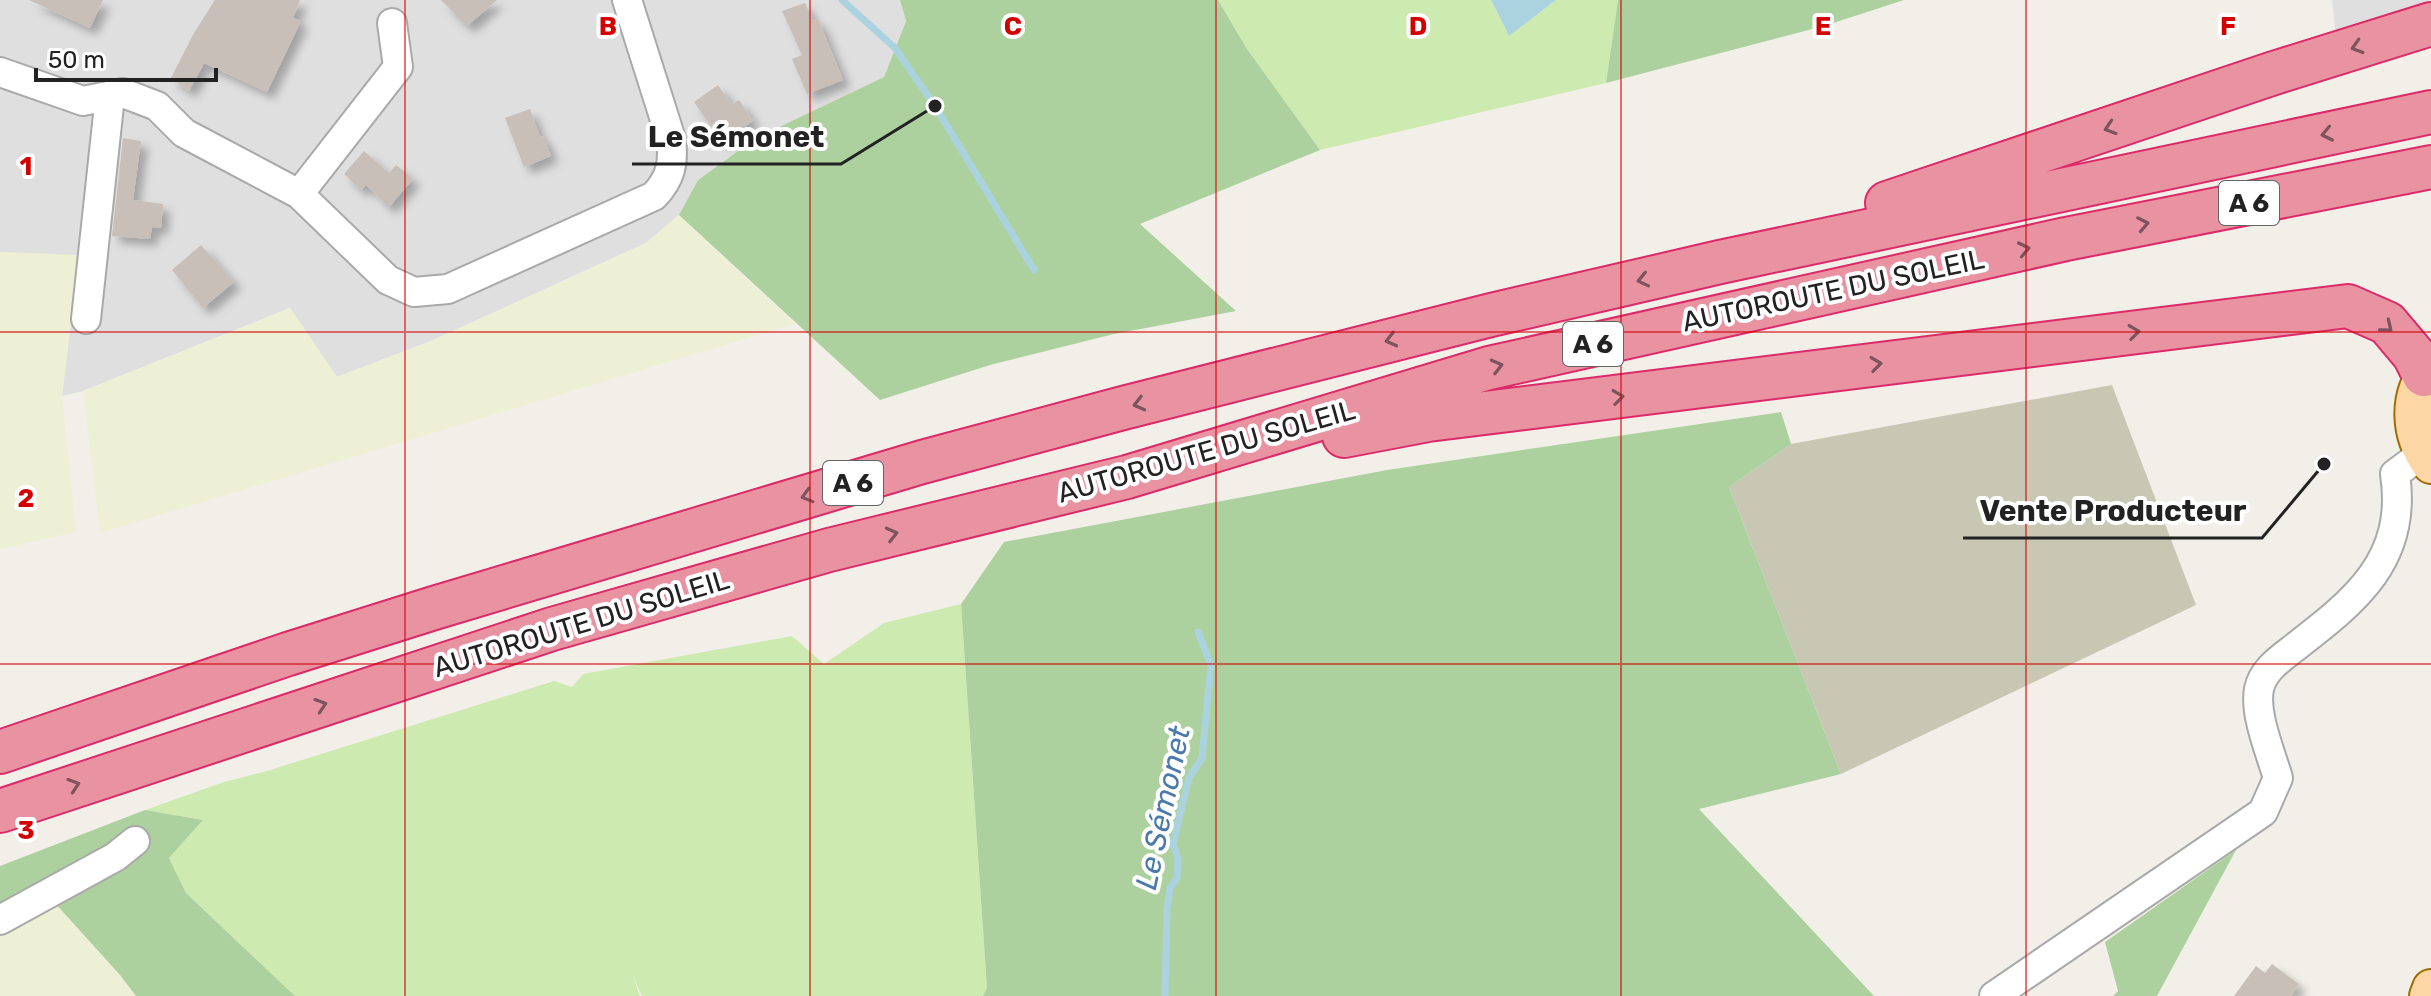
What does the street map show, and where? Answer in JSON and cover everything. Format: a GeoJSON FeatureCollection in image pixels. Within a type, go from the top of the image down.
{"type":"FeatureCollection","features":[{"type":"Feature","properties":{"kind":"highway"},"geometry":{"type":"LineString","coordinates":[[1720,262],[1948,182],[2431,24]]}},
{"type":"Feature","properties":{"kind":"highway","name":"AUTOROUTE DU SOLEIL"},"geometry":{"type":"LineString","coordinates":[[0,752],[449,603],[922,462],[1123,408],[1476,318],[1720,262],[2431,112]]}},
{"type":"Feature","properties":{"kind":"highway","name":"AUTOROUTE DU SOLEIL"},"geometry":{"type":"LineString","coordinates":[[0,811],[552,629],[829,550],[1127,477],[1489,368],[2066,239],[2431,167]]}},
{"type":"Feature","properties":{"kind":"highway"},"geometry":{"type":"LineString","coordinates":[[1127,477],[1428,420],[2348,306],[2387,323],[2428,370]]}},
{"type":"Feature","properties":{"kind":"main road"},"geometry":{"type":"LineString","coordinates":[[2427,459],[2415,434],[2413,414],[2416,393],[2428,370]]}},
{"type":"Feature","properties":{"kind":"main road"},"geometry":{"type":"LineString","coordinates":[[2428,996],[2431,988]]}},
{"type":"Feature","properties":{"kind":"street"},"geometry":{"type":"LineString","coordinates":[[0,72],[83,101],[117,94],[157,106],[184,133],[299,194],[388,280],[414,292],[448,289],[654,196],[667,182],[673,160],[671,139],[627,0]]}},
{"type":"Feature","properties":{"kind":"street"},"geometry":{"type":"LineString","coordinates":[[299,194],[398,67],[392,23]]}},
{"type":"Feature","properties":{"kind":"street"},"geometry":{"type":"LineString","coordinates":[[86,319],[117,94]]}},
{"type":"Feature","properties":{"kind":"street"},"geometry":{"type":"LineString","coordinates":[[1994,996],[2263,812],[2278,778],[2258,707],[2259,687],[2270,668],[2342,611],[2369,584],[2381,564],[2397,511],[2395,474],[2427,459]]}},
{"type":"Feature","properties":{"kind":"street"},"geometry":{"type":"LineString","coordinates":[[0,920],[115,857],[135,841]]}},
{"type":"Feature","properties":{"kind":"shaded area"},"geometry":{"type":"Polygon","coordinates":[[[0,0],[900,0],[906,20],[884,77],[756,138],[698,180],[679,215],[646,243],[431,341],[337,377],[290,308],[83,391],[62,396],[79,256],[0,252],[0,0]]]}},
{"type":"Feature","properties":{"kind":"shaded area"},"geometry":{"type":"Polygon","coordinates":[[[2332,0],[2431,0],[2431,5],[2336,37],[2332,0]]]}},
{"type":"Feature","properties":{"kind":"shaded area"},"geometry":{"type":"Polygon","coordinates":[[[679,215],[795,324],[100,533],[83,391],[290,308],[337,377],[431,341],[646,243],[679,215]]]}},
{"type":"Feature","properties":{"kind":"shaded area"},"geometry":{"type":"Polygon","coordinates":[[[0,252],[79,255],[62,396],[76,532],[0,549],[0,252]]]}},
{"type":"Feature","properties":{"kind":"shaded area"},"geometry":{"type":"Polygon","coordinates":[[[2112,385],[2196,605],[1841,774],[1729,487],[1791,444],[2112,385]]]}},
{"type":"Feature","properties":{"kind":"shaded area"},"geometry":{"type":"Polygon","coordinates":[[[54,902],[136,996],[0,996],[0,935],[54,902]]]}},
{"type":"Feature","properties":{"kind":"green space"},"geometry":{"type":"Polygon","coordinates":[[[900,0],[1218,0],[1247,49],[1320,150],[1140,224],[1236,311],[1114,334],[990,365],[880,400],[679,215],[698,180],[756,138],[884,77],[906,21],[900,0]]]}},
{"type":"Feature","properties":{"kind":"green space"},"geometry":{"type":"Polygon","coordinates":[[[1218,0],[1491,0],[1509,36],[1556,0],[1618,0],[1606,83],[1320,150],[1247,49],[1218,0]]]}},
{"type":"Feature","properties":{"kind":"green space"},"geometry":{"type":"Polygon","coordinates":[[[1618,0],[1904,0],[1824,26],[1606,83],[1618,0]]]}},
{"type":"Feature","properties":{"kind":"green space"},"geometry":{"type":"Polygon","coordinates":[[[1781,412],[1791,444],[1729,487],[1841,774],[1699,809],[1874,996],[983,996],[987,988],[961,604],[1004,542],[1387,470],[1781,412]]]}},
{"type":"Feature","properties":{"kind":"green space"},"geometry":{"type":"Polygon","coordinates":[[[961,604],[987,988],[983,996],[642,996],[633,976],[640,996],[295,996],[186,893],[169,858],[203,820],[145,810],[224,782],[554,681],[572,687],[583,674],[792,636],[824,664],[884,623],[961,604]]]}},
{"type":"Feature","properties":{"kind":"green space"},"geometry":{"type":"Polygon","coordinates":[[[145,810],[203,820],[169,858],[186,893],[295,996],[136,996],[54,902],[0,935],[0,866],[145,810]]]}},
{"type":"Feature","properties":{"kind":"green space"},"geometry":{"type":"Polygon","coordinates":[[[2236,850],[2157,996],[2113,996],[2118,991],[2105,942],[2236,850]]]}},
{"type":"Feature","properties":{"kind":"water"},"geometry":{"type":"Polygon","coordinates":[[[1491,0],[1556,0],[1509,36],[1491,0]]]}},
{"type":"Feature","properties":{"kind":"building"},"geometry":{"type":"Polygon","coordinates":[[[29,0],[103,0],[90,28],[29,0]]]}},
{"type":"Feature","properties":{"kind":"building"},"geometry":{"type":"Polygon","coordinates":[[[215,0],[300,0],[293,18],[301,21],[267,92],[204,63],[189,91],[171,78],[215,0]]]}},
{"type":"Feature","properties":{"kind":"building"},"geometry":{"type":"Polygon","coordinates":[[[441,0],[497,0],[467,26],[441,0]]]}},
{"type":"Feature","properties":{"kind":"building"},"geometry":{"type":"Polygon","coordinates":[[[805,3],[813,21],[818,19],[843,80],[807,94],[792,59],[802,55],[782,11],[805,3]]]}},
{"type":"Feature","properties":{"kind":"building"},"geometry":{"type":"Polygon","coordinates":[[[718,85],[732,105],[739,100],[753,121],[722,142],[694,102],[718,85]]]}},
{"type":"Feature","properties":{"kind":"building"},"geometry":{"type":"Polygon","coordinates":[[[530,109],[551,156],[524,167],[505,118],[530,109]]]}},
{"type":"Feature","properties":{"kind":"building"},"geometry":{"type":"Polygon","coordinates":[[[123,138],[141,141],[133,200],[163,204],[161,228],[152,227],[150,239],[112,236],[123,138]]]}},
{"type":"Feature","properties":{"kind":"building"},"geometry":{"type":"Polygon","coordinates":[[[364,151],[389,173],[396,165],[413,179],[389,207],[366,185],[361,190],[344,174],[364,151]]]}},
{"type":"Feature","properties":{"kind":"building"},"geometry":{"type":"Polygon","coordinates":[[[201,245],[234,282],[203,308],[172,270],[201,245]]]}},
{"type":"Feature","properties":{"kind":"building"},"geometry":{"type":"Polygon","coordinates":[[[2272,964],[2299,984],[2291,996],[2234,996],[2256,966],[2265,973],[2272,964]]]}},
{"type":"Feature","properties":{"kind":"waterway","name":"Le Sémonet"},"geometry":{"type":"LineString","coordinates":[[842,0],[895,48],[935,106],[1034,270]]}},
{"type":"Feature","properties":{"kind":"waterway","name":"Le Sémonet"},"geometry":{"type":"LineString","coordinates":[[1165,996],[1167,910],[1170,888],[1177,878],[1178,858],[1173,844],[1189,778],[1202,758],[1211,665],[1198,632]]}},
{"type":"Feature","properties":{"kind":"place","name":"Le Sémonet"},"geometry":{"type":"Point","coordinates":[935,106]}},
{"type":"Feature","properties":{"kind":"place","name":"Vente Producteur"},"geometry":{"type":"Point","coordinates":[2324,464]}}]}
